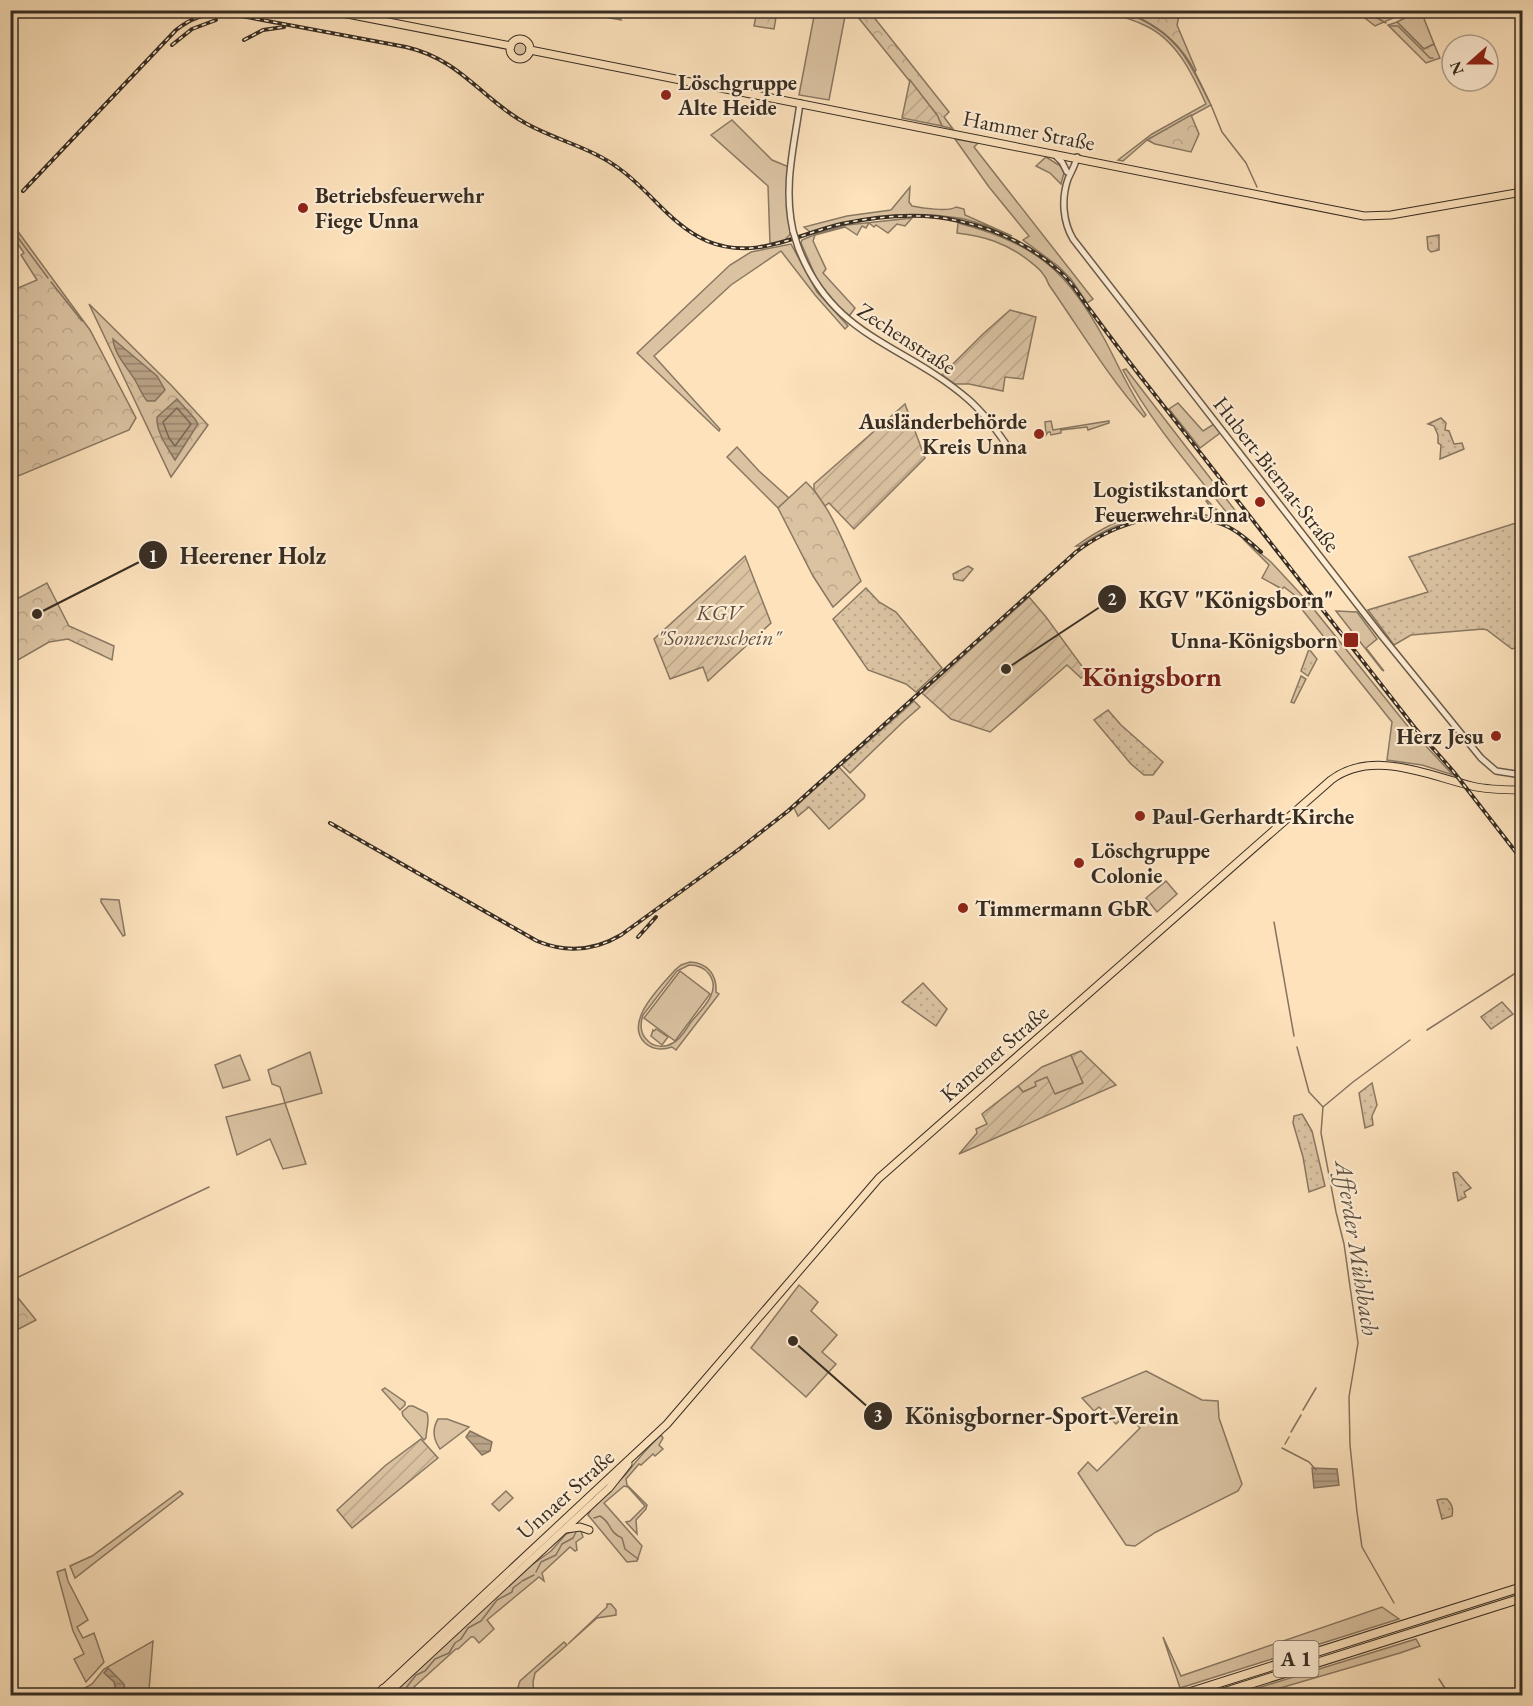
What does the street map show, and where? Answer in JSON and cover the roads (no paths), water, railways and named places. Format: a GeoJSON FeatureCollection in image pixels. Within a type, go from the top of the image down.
{"type":"FeatureCollection","features":[{"type":"Feature","properties":{"kind":"highway","name":"A 1"},"geometry":{"type":"LineString","coordinates":[[1178,1695],[1522,1587]]}},
{"type":"Feature","properties":{"kind":"highway","name":"A 1"},"geometry":{"type":"LineString","coordinates":[[1212,1695],[1522,1598]]}},
{"type":"Feature","properties":{"kind":"main road"},"geometry":{"type":"LineString","coordinates":[[327,10],[511,46]]}},
{"type":"Feature","properties":{"kind":"main road"},"geometry":{"type":"LineString","coordinates":[[517,39],[524,39],[529,44],[530,50],[526,57],[518,58],[511,52],[511,46],[517,39]]}},
{"type":"Feature","properties":{"kind":"main road","name":"Hammer Straße"},"geometry":{"type":"LineString","coordinates":[[530,50],[1370,216],[1391,215],[1522,192]]}},
{"type":"Feature","properties":{"kind":"main road","name":"Kamener Straße"},"geometry":{"type":"LineString","coordinates":[[633,1457],[683,1406],[879,1178],[1330,780],[1349,769],[1374,766],[1409,768],[1475,787],[1522,790]]}},
{"type":"Feature","properties":{"kind":"main road","name":"Unnaer Straße"},"geometry":{"type":"LineString","coordinates":[[382,1694],[578,1512],[609,1488],[633,1457]]}},
{"type":"Feature","properties":{"kind":"main road","name":"Unnaer Straße"},"geometry":{"type":"LineString","coordinates":[[382,1694],[564,1529],[578,1512]]}},
{"type":"Feature","properties":{"kind":"main road"},"geometry":{"type":"LineString","coordinates":[[564,1529],[575,1527],[590,1530]]}},
{"type":"Feature","properties":{"kind":"street","name":"Zechenstraße"},"geometry":{"type":"LineString","coordinates":[[800,103],[788,181],[789,207],[798,247],[816,284],[842,315],[872,338],[960,393],[986,418],[1010,450]]}},
{"type":"Feature","properties":{"kind":"street"},"geometry":{"type":"LineString","coordinates":[[1051,153],[1062,162],[1068,175]]}},
{"type":"Feature","properties":{"kind":"street","name":"Hubert-Biernat-Straße"},"geometry":{"type":"LineString","coordinates":[[1073,157],[1068,175],[1064,215],[1073,240],[1387,643],[1487,765],[1500,772],[1522,775]]}},
{"type":"Feature","properties":{"kind":"water"},"geometry":{"type":"Polygon","coordinates":[[[113,339],[157,376],[165,390],[155,401],[145,399],[118,355],[113,339]]]}},
{"type":"Feature","properties":{"kind":"water"},"geometry":{"type":"Polygon","coordinates":[[[177,399],[198,424],[175,460],[160,434],[157,417],[177,399]]]}},
{"type":"Feature","properties":{"kind":"water"},"geometry":{"type":"Polygon","coordinates":[[[470,1431],[492,1442],[490,1451],[482,1455],[466,1437],[470,1431]]]}},
{"type":"Feature","properties":{"kind":"water"},"geometry":{"type":"Polygon","coordinates":[[[1312,1468],[1337,1469],[1339,1485],[1314,1488],[1312,1468]]]}},
{"type":"Feature","properties":{"kind":"water"},"geometry":{"type":"Polygon","coordinates":[[[108,1668],[124,1684],[126,1695],[117,1695],[114,1682],[104,1673],[108,1668]]]}},
{"type":"Feature","properties":{"kind":"waterway"},"geometry":{"type":"LineString","coordinates":[[1113,10],[1133,18],[1159,10]]}},
{"type":"Feature","properties":{"kind":"waterway"},"geometry":{"type":"LineString","coordinates":[[1363,10],[1386,23]]}},
{"type":"Feature","properties":{"kind":"waterway"},"geometry":{"type":"LineString","coordinates":[[1137,17],[1163,33],[1182,51],[1209,101]]}},
{"type":"Feature","properties":{"kind":"waterway"},"geometry":{"type":"LineString","coordinates":[[1390,26],[1398,26],[1430,58],[1433,58]]}},
{"type":"Feature","properties":{"kind":"waterway"},"geometry":{"type":"LineString","coordinates":[[1211,105],[1222,132],[1246,163],[1257,187]]}},
{"type":"Feature","properties":{"kind":"waterway"},"geometry":{"type":"LineString","coordinates":[[10,227],[48,278]]}},
{"type":"Feature","properties":{"kind":"waterway"},"geometry":{"type":"LineString","coordinates":[[51,282],[82,321]]}},
{"type":"Feature","properties":{"kind":"waterway"},"geometry":{"type":"LineString","coordinates":[[1274,922],[1294,1036]]}},
{"type":"Feature","properties":{"kind":"waterway","name":"Afferder Mühlbach"},"geometry":{"type":"LineString","coordinates":[[1427,1030],[1522,969]]}},
{"type":"Feature","properties":{"kind":"waterway","name":"Afferder Mühlbach"},"geometry":{"type":"LineString","coordinates":[[1394,1603],[1362,1547],[1350,1445],[1349,1397],[1358,1343],[1344,1244],[1321,1133],[1323,1107],[1410,1040]]}},
{"type":"Feature","properties":{"kind":"waterway"},"geometry":{"type":"LineString","coordinates":[[1297,1047],[1309,1092],[1323,1107]]}},
{"type":"Feature","properties":{"kind":"waterway"},"geometry":{"type":"LineString","coordinates":[[10,1281],[209,1187]]}},
{"type":"Feature","properties":{"kind":"waterway"},"geometry":{"type":"LineString","coordinates":[[1303,1410],[1316,1388]]}},
{"type":"Feature","properties":{"kind":"waterway"},"geometry":{"type":"LineString","coordinates":[[1291,1432],[1301,1415]]}},
{"type":"Feature","properties":{"kind":"waterway"},"geometry":{"type":"LineString","coordinates":[[1285,1444],[1289,1437]]}},
{"type":"Feature","properties":{"kind":"waterway"},"geometry":{"type":"LineString","coordinates":[[1282,1448],[1309,1462],[1316,1470]]}},
{"type":"Feature","properties":{"kind":"waterway"},"geometry":{"type":"LineString","coordinates":[[594,1518],[600,1516],[604,1519],[614,1533],[622,1538],[625,1549],[638,1559]]}},
{"type":"Feature","properties":{"kind":"waterway"},"geometry":{"type":"LineString","coordinates":[[536,1572],[541,1562],[556,1555],[562,1544],[573,1538],[576,1532]]}},
{"type":"Feature","properties":{"kind":"waterway"},"geometry":{"type":"LineString","coordinates":[[522,1581],[534,1575]]}},
{"type":"Feature","properties":{"kind":"waterway"},"geometry":{"type":"LineString","coordinates":[[406,1688],[416,1675],[425,1671],[435,1659],[449,1653],[468,1628],[481,1621],[497,1600],[512,1592],[513,1588],[521,1582]]}},
{"type":"Feature","properties":{"kind":"waterway","name":"Afferder Mühlbach"},"geometry":{"type":"LineString","coordinates":[[1439,1679],[1450,1696]]}},
{"type":"Feature","properties":{"kind":"railway"},"geometry":{"type":"LineString","coordinates":[[23,191],[176,30],[199,17],[225,13],[406,47],[442,61],[527,124],[610,162],[632,179],[683,227],[707,241],[725,246],[758,247],[841,224],[900,216],[945,218],[999,233],[1036,253],[1068,279],[1133,367],[1415,728],[1453,771],[1522,860]]}},
{"type":"Feature","properties":{"kind":"railway"},"geometry":{"type":"LineString","coordinates":[[172,45],[192,29],[216,20]]}},
{"type":"Feature","properties":{"kind":"railway"},"geometry":{"type":"LineString","coordinates":[[244,40],[263,30],[284,27]]}},
{"type":"Feature","properties":{"kind":"railway"},"geometry":{"type":"LineString","coordinates":[[330,823],[537,941],[569,949],[601,944],[621,935],[788,811],[1076,552],[1092,541],[1109,532],[1147,519],[1186,516],[1224,525],[1261,552]]}},
{"type":"Feature","properties":{"kind":"railway"},"geometry":{"type":"LineString","coordinates":[[638,937],[656,917]]}},
{"type":"Feature","properties":{"kind":"place","name":"Löschgruppe Alte Heide"},"geometry":{"type":"Point","coordinates":[666,95]}},
{"type":"Feature","properties":{"kind":"place","name":"Betriebsfeuerwehr Fiege Unna"},"geometry":{"type":"Point","coordinates":[303,208]}},
{"type":"Feature","properties":{"kind":"place","name":"Ausländerbehörde Kreis Unna"},"geometry":{"type":"Point","coordinates":[1039,434]}},
{"type":"Feature","properties":{"kind":"place","name":"Logistikstandort Feuerwehr Unna"},"geometry":{"type":"Point","coordinates":[1260,502]}},
{"type":"Feature","properties":{"kind":"place","name":"Heerener Holz"},"geometry":{"type":"Point","coordinates":[37,614]}},
{"type":"Feature","properties":{"kind":"place","name":"Unna-Königsborn"},"geometry":{"type":"Point","coordinates":[1351,640]}},
{"type":"Feature","properties":{"kind":"place","name":"KGV \"Königsborn\""},"geometry":{"type":"Point","coordinates":[1006,669]}},
{"type":"Feature","properties":{"kind":"place","name":"Herz Jesu"},"geometry":{"type":"Point","coordinates":[1496,736]}},
{"type":"Feature","properties":{"kind":"place","name":"Paul-Gerhardt-Kirche"},"geometry":{"type":"Point","coordinates":[1140,816]}},
{"type":"Feature","properties":{"kind":"place","name":"Löschgruppe Colonie"},"geometry":{"type":"Point","coordinates":[1079,863]}},
{"type":"Feature","properties":{"kind":"place","name":"Timmermann GbR"},"geometry":{"type":"Point","coordinates":[963,908]}},
{"type":"Feature","properties":{"kind":"place","name":"Könisgborner-Sport-Verein"},"geometry":{"type":"Point","coordinates":[793,1341]}},
{"type":"Feature","properties":{"kind":"district","name":"Königsborn"},"geometry":{"type":"Point","coordinates":[1152,676]}},
{"type":"Feature","properties":{"kind":"park label","name":"KGV \"Sonnenschein\""},"geometry":{"type":"Point","coordinates":[719,624]}}]}
